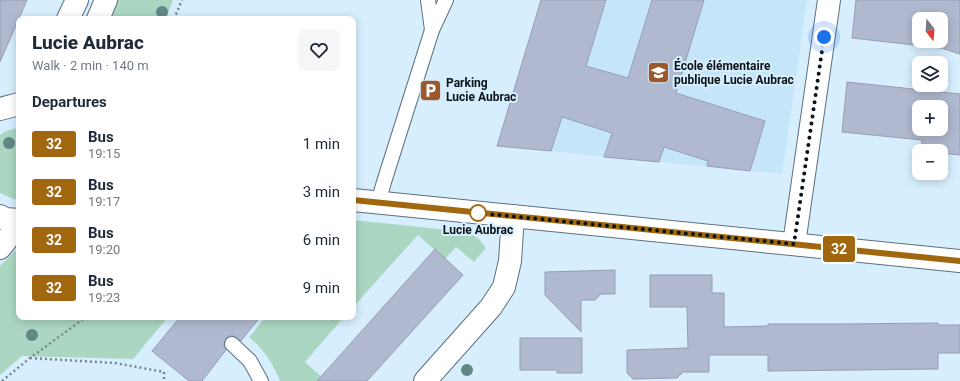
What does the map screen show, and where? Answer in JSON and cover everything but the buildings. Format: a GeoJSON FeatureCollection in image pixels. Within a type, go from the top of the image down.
{"type":"FeatureCollection","features":[{"type":"Feature","properties":{"kind":"street"},"geometry":{"type":"LineString","coordinates":[[69,16],[77,0]]}},
{"type":"Feature","properties":{"kind":"street"},"geometry":{"type":"LineString","coordinates":[[99,16],[106,0]]}},
{"type":"Feature","properties":{"kind":"street"},"geometry":{"type":"LineString","coordinates":[[794,244],[829,0]]}},
{"type":"Feature","properties":{"kind":"street"},"geometry":{"type":"LineString","coordinates":[[0,109],[16,105]]}},
{"type":"Feature","properties":{"kind":"street"},"geometry":{"type":"LineString","coordinates":[[356,200],[960,261]]}},
{"type":"Feature","properties":{"kind":"street"},"geometry":{"type":"LineString","coordinates":[[0,216],[5,219],[16,220]]}},
{"type":"Feature","properties":{"kind":"street"},"geometry":{"type":"LineString","coordinates":[[424,381],[491,307],[504,287],[510,261],[513,216]]}},
{"type":"Feature","properties":{"kind":"street"},"geometry":{"type":"LineString","coordinates":[[0,248],[16,228]]}},
{"type":"Feature","properties":{"kind":"lane"},"geometry":{"type":"LineString","coordinates":[[428,0],[432,30]]}},
{"type":"Feature","properties":{"kind":"lane"},"geometry":{"type":"LineString","coordinates":[[378,203],[432,30],[446,0]]}},
{"type":"Feature","properties":{"kind":"lane"},"geometry":{"type":"LineString","coordinates":[[232,344],[250,360],[262,381]]}},
{"type":"Feature","properties":{"kind":"path"},"geometry":{"type":"LineString","coordinates":[[175,16],[182,0]]}},
{"type":"Feature","properties":{"kind":"path"},"geometry":{"type":"LineString","coordinates":[[2,381],[30,358],[82,320]]}},
{"type":"Feature","properties":{"kind":"path"},"geometry":{"type":"LineString","coordinates":[[30,358],[115,363],[164,372],[164,381]]}},
{"type":"Feature","properties":{"kind":"shaded area","name":"École élémentaire publique Lucie Aubrac"},"geometry":{"type":"Polygon","coordinates":[[[541,0],[807,0],[782,174],[497,146],[541,0]]]}},
{"type":"Feature","properties":{"kind":"green space"},"geometry":{"type":"Polygon","coordinates":[[[113,0],[173,0],[167,16],[106,16],[113,0]]]}},
{"type":"Feature","properties":{"kind":"green space"},"geometry":{"type":"Polygon","coordinates":[[[16,128],[16,200],[0,193],[0,135],[6,131],[16,128]]]}},
{"type":"Feature","properties":{"kind":"green space"},"geometry":{"type":"Polygon","coordinates":[[[356,220],[467,232],[479,239],[486,248],[474,262],[456,247],[445,259],[418,235],[356,304],[356,220]]]}},
{"type":"Feature","properties":{"kind":"green space"},"geometry":{"type":"Polygon","coordinates":[[[16,250],[16,320],[166,320],[133,359],[22,356],[0,375],[0,266],[16,250]]]}},
{"type":"Feature","properties":{"kind":"green space"},"geometry":{"type":"Polygon","coordinates":[[[263,320],[341,320],[305,362],[326,381],[280,381],[268,357],[249,337],[263,320]]]}},
{"type":"Feature","properties":{"kind":"bus line","name":"32"},"geometry":{"type":"LineString","coordinates":[[356,200],[960,261]]}},
{"type":"Feature","properties":{"kind":"place","name":"École élémentaire publique Lucie Aubrac"},"geometry":{"type":"Point","coordinates":[658,73]}},
{"type":"Feature","properties":{"kind":"place","name":"Parking Lucie Aubrac"},"geometry":{"type":"Point","coordinates":[430,90]}},
{"type":"Feature","properties":{"kind":"place","name":"Lucie Aubrac"},"geometry":{"type":"Point","coordinates":[478,213]}},
{"type":"Feature","properties":{"kind":"route"},"geometry":{"type":"LineString","coordinates":[[478,213],[794,244],[824,37]]}}]}
